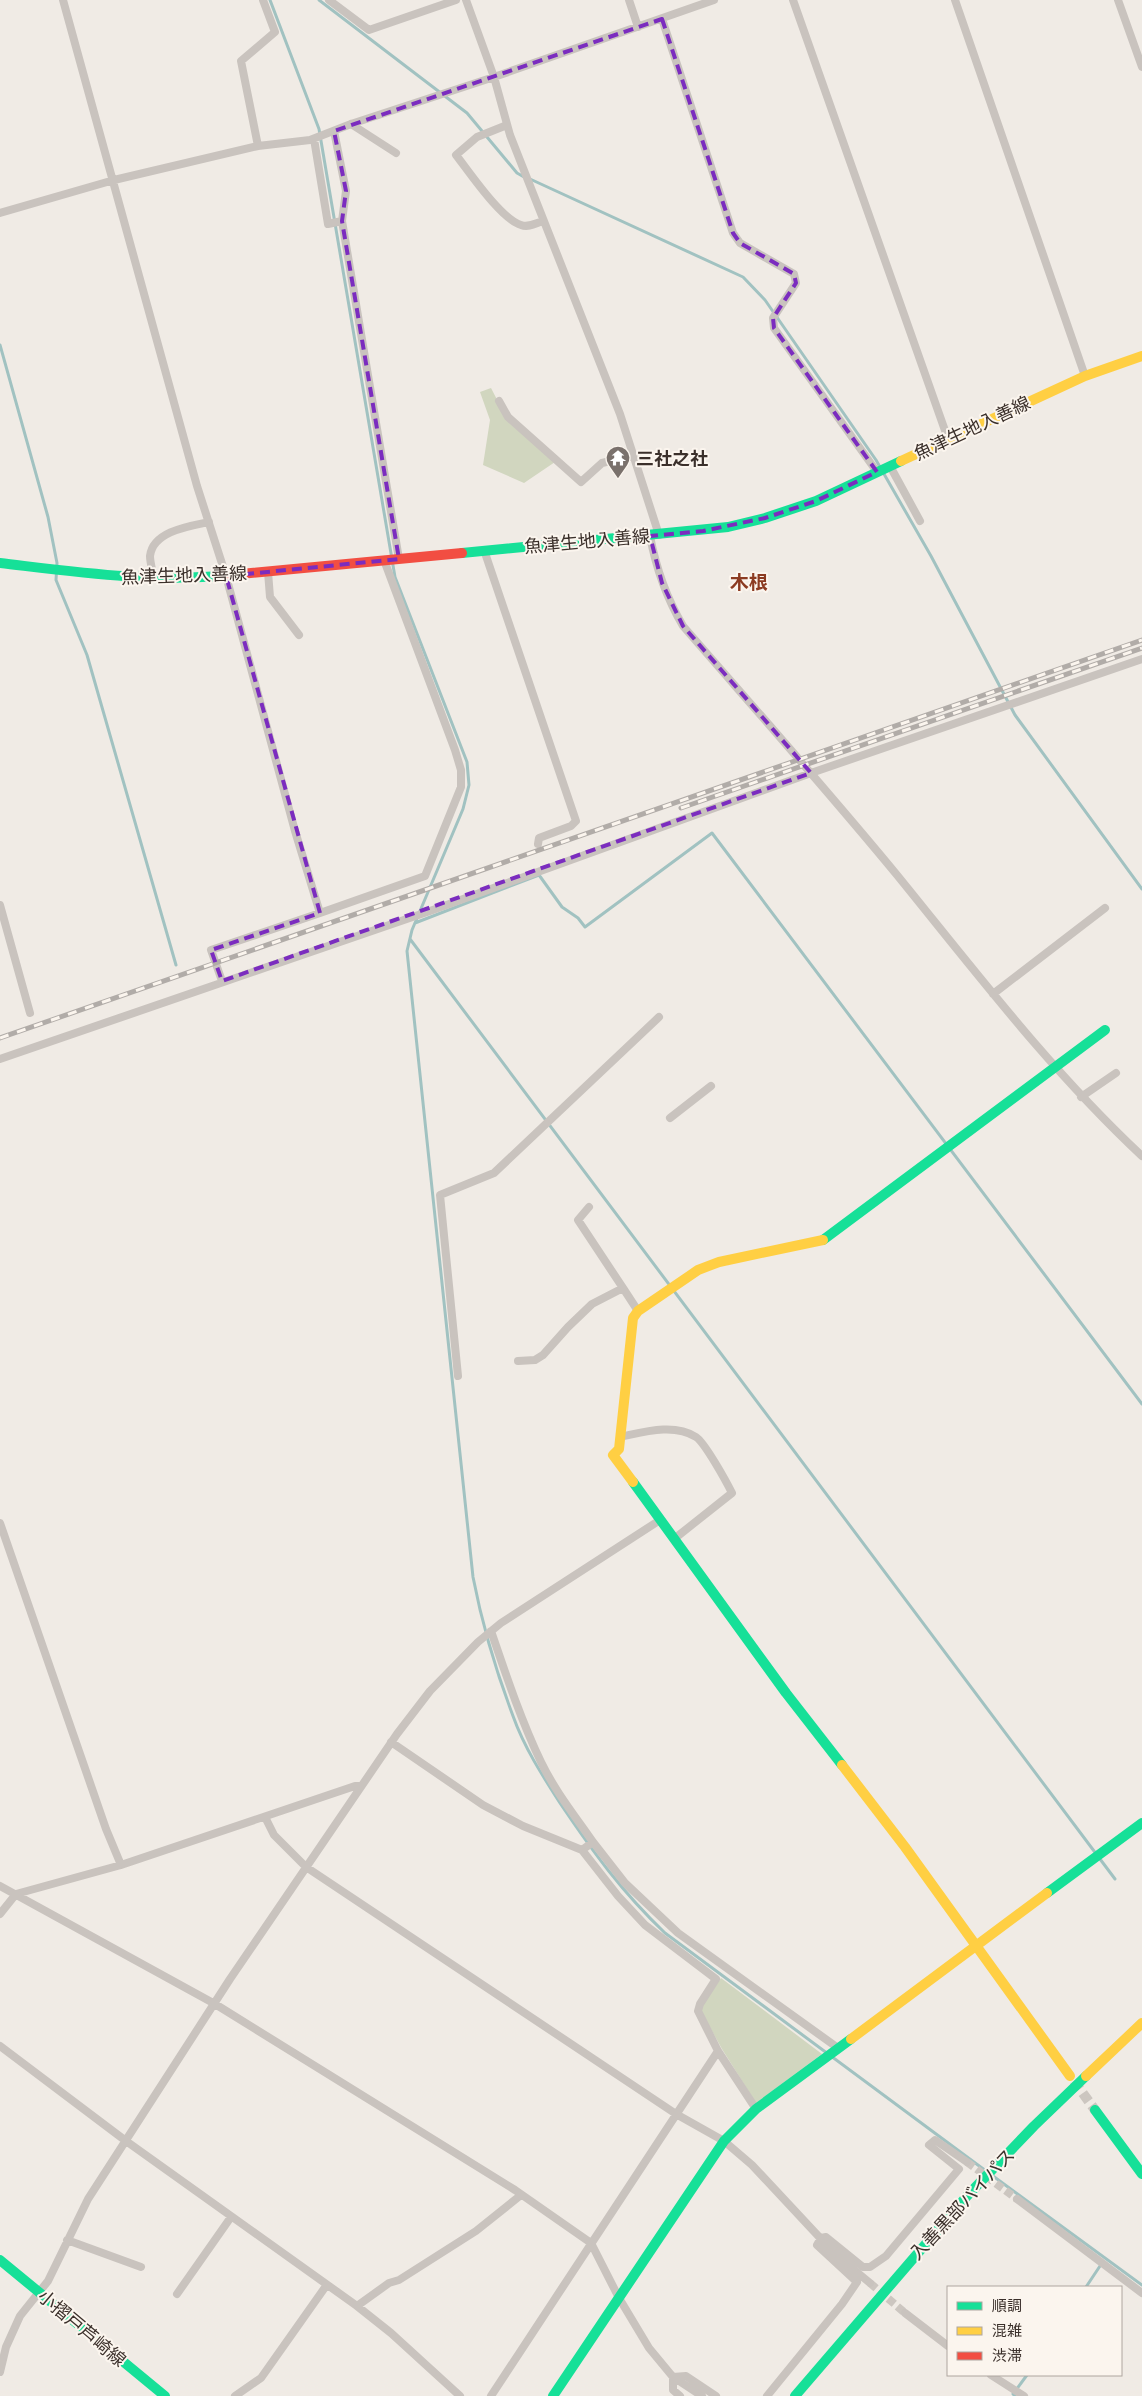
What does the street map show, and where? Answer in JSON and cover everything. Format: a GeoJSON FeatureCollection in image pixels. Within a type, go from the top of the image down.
{"type":"FeatureCollection","features":[{"type":"Feature","properties":{"kind":"main road","name":"魚津生地入善線"},"geometry":{"type":"LineString","coordinates":[[0,563],[55,571],[154,579],[226,576],[484,550],[703,531],[765,518],[816,501],[1085,376],[1142,356]]}},
{"type":"Feature","properties":{"kind":"main road"},"geometry":{"type":"LineString","coordinates":[[1070,2076],[905,1847],[786,1693],[612,1455],[619,1449],[633,1318],[638,1311],[698,1270],[719,1262],[825,1239],[1105,1030]]}},
{"type":"Feature","properties":{"kind":"main road"},"geometry":{"type":"LineString","coordinates":[[553,2396],[724,2141],[756,2110],[1142,1823]]}},
{"type":"Feature","properties":{"kind":"main road","name":"入善黒部バイパス"},"geometry":{"type":"LineString","coordinates":[[795,2396],[967,2196],[1034,2126],[1142,2023]]}},
{"type":"Feature","properties":{"kind":"main road"},"geometry":{"type":"LineString","coordinates":[[1095,2110],[1142,2174]]}},
{"type":"Feature","properties":{"kind":"main road","name":"小摺戸芦崎線"},"geometry":{"type":"LineString","coordinates":[[0,2260],[165,2396]]}},
{"type":"Feature","properties":{"kind":"street"},"geometry":{"type":"LineString","coordinates":[[63,0],[208,522],[226,576],[295,831],[320,913]]}},
{"type":"Feature","properties":{"kind":"street"},"geometry":{"type":"LineString","coordinates":[[258,146],[241,61],[275,32],[262,0]]}},
{"type":"Feature","properties":{"kind":"street"},"geometry":{"type":"LineString","coordinates":[[329,0],[369,30],[456,0]]}},
{"type":"Feature","properties":{"kind":"street"},"geometry":{"type":"LineString","coordinates":[[466,0],[494,77],[507,125],[634,455],[654,535],[662,583],[670,606],[683,626],[811,773],[1055,1069],[1142,1156]]}},
{"type":"Feature","properties":{"kind":"street"},"geometry":{"type":"LineString","coordinates":[[629,0],[638,27]]}},
{"type":"Feature","properties":{"kind":"street"},"geometry":{"type":"LineString","coordinates":[[0,214],[114,180],[258,146],[314,139],[351,124],[494,77],[714,0]]}},
{"type":"Feature","properties":{"kind":"street"},"geometry":{"type":"LineString","coordinates":[[793,0],[948,439]]}},
{"type":"Feature","properties":{"kind":"street"},"geometry":{"type":"LineString","coordinates":[[955,0],[1085,376]]}},
{"type":"Feature","properties":{"kind":"street"},"geometry":{"type":"LineString","coordinates":[[1118,0],[1142,67]]}},
{"type":"Feature","properties":{"kind":"street"},"geometry":{"type":"LineString","coordinates":[[662,19],[733,232],[740,243],[794,274],[796,283],[773,318],[774,328],[877,472]]}},
{"type":"Feature","properties":{"kind":"street"},"geometry":{"type":"LineString","coordinates":[[351,124],[396,153]]}},
{"type":"Feature","properties":{"kind":"street"},"geometry":{"type":"LineString","coordinates":[[507,125],[477,137],[456,155],[506,216],[521,225],[529,226],[544,221]]}},
{"type":"Feature","properties":{"kind":"street"},"geometry":{"type":"LineString","coordinates":[[334,131],[346,192],[342,221],[399,559]]}},
{"type":"Feature","properties":{"kind":"street"},"geometry":{"type":"LineString","coordinates":[[314,139],[328,224],[342,221]]}},
{"type":"Feature","properties":{"kind":"street"},"geometry":{"type":"LineString","coordinates":[[499,401],[508,417],[581,482],[602,463],[634,455]]}},
{"type":"Feature","properties":{"kind":"street"},"geometry":{"type":"LineString","coordinates":[[890,466],[920,520]]}},
{"type":"Feature","properties":{"kind":"street"},"geometry":{"type":"LineString","coordinates":[[154,579],[150,556],[155,544],[163,537],[183,528],[208,522]]}},
{"type":"Feature","properties":{"kind":"street"},"geometry":{"type":"LineString","coordinates":[[484,550],[576,821],[571,826],[539,838],[538,844]]}},
{"type":"Feature","properties":{"kind":"street"},"geometry":{"type":"LineString","coordinates":[[222,981],[211,950],[425,876],[461,787],[461,770],[455,750],[384,560]]}},
{"type":"Feature","properties":{"kind":"street"},"geometry":{"type":"LineString","coordinates":[[268,572],[270,597],[299,635]]}},
{"type":"Feature","properties":{"kind":"street"},"geometry":{"type":"LineString","coordinates":[[0,1059],[222,981],[430,911],[811,773],[1142,659]]}},
{"type":"Feature","properties":{"kind":"street"},"geometry":{"type":"LineString","coordinates":[[0,905],[30,1014]]}},
{"type":"Feature","properties":{"kind":"street"},"geometry":{"type":"LineString","coordinates":[[994,994],[1105,908]]}},
{"type":"Feature","properties":{"kind":"street"},"geometry":{"type":"LineString","coordinates":[[458,1376],[440,1195],[494,1173],[659,1017]]}},
{"type":"Feature","properties":{"kind":"street"},"geometry":{"type":"LineString","coordinates":[[1081,1097],[1116,1073]]}},
{"type":"Feature","properties":{"kind":"street"},"geometry":{"type":"LineString","coordinates":[[670,1118],[711,1086]]}},
{"type":"Feature","properties":{"kind":"street"},"geometry":{"type":"LineString","coordinates":[[590,1207],[578,1220],[638,1311]]}},
{"type":"Feature","properties":{"kind":"street"},"geometry":{"type":"LineString","coordinates":[[518,1361],[535,1360],[543,1355],[592,1304],[623,1288]]}},
{"type":"Feature","properties":{"kind":"street"},"geometry":{"type":"LineString","coordinates":[[620,1437],[655,1430],[677,1430],[698,1438],[732,1492],[674,1539]]}},
{"type":"Feature","properties":{"kind":"street"},"geometry":{"type":"LineString","coordinates":[[0,2372],[6,2347],[20,2316],[40,2293],[88,2198],[306,1867],[391,1742],[430,1692],[491,1630],[660,1520]]}},
{"type":"Feature","properties":{"kind":"street"},"geometry":{"type":"LineString","coordinates":[[0,1523],[106,1829],[121,1865]]}},
{"type":"Feature","properties":{"kind":"street"},"geometry":{"type":"LineString","coordinates":[[491,1630],[512,1693],[542,1763],[561,1796],[625,1883],[678,1933],[838,2048]]}},
{"type":"Feature","properties":{"kind":"street"},"geometry":{"type":"LineString","coordinates":[[391,1742],[483,1805],[522,1826],[582,1850],[618,1896],[645,1924],[716,1979],[700,2004],[698,2011],[718,2051],[756,2110]]}},
{"type":"Feature","properties":{"kind":"street"},"geometry":{"type":"LineString","coordinates":[[0,1914],[16,1894],[121,1865],[355,1786],[360,1786]]}},
{"type":"Feature","properties":{"kind":"street"},"geometry":{"type":"LineString","coordinates":[[265,1817],[274,1835],[306,1867],[676,2114],[724,2141],[752,2165],[836,2255],[870,2283]]}},
{"type":"Feature","properties":{"kind":"street"},"geometry":{"type":"LineString","coordinates":[[582,1850],[593,1842]]}},
{"type":"Feature","properties":{"kind":"street"},"geometry":{"type":"LineString","coordinates":[[0,1886],[215,2004],[521,2195],[592,2243],[619,2298],[649,2348],[673,2377],[702,2396]]}},
{"type":"Feature","properties":{"kind":"street"},"geometry":{"type":"LineString","coordinates":[[0,2046],[126,2141],[326,2286],[357,2306],[392,2333],[460,2396]]}},
{"type":"Feature","properties":{"kind":"street"},"geometry":{"type":"LineString","coordinates":[[491,2396],[718,2051]]}},
{"type":"Feature","properties":{"kind":"street"},"geometry":{"type":"LineString","coordinates":[[821,2238],[826,2237],[863,2267],[870,2267],[886,2256],[959,2169],[929,2145],[935,2140],[967,2162]]}},
{"type":"Feature","properties":{"kind":"street"},"geometry":{"type":"LineString","coordinates":[[357,2306],[389,2282],[400,2280],[476,2231],[521,2195]]}},
{"type":"Feature","properties":{"kind":"street"},"geometry":{"type":"LineString","coordinates":[[1017,2199],[1142,2293]]}},
{"type":"Feature","properties":{"kind":"street"},"geometry":{"type":"LineString","coordinates":[[178,2294],[231,2217]]}},
{"type":"Feature","properties":{"kind":"street"},"geometry":{"type":"LineString","coordinates":[[767,2396],[842,2304],[857,2282],[821,2249],[817,2244],[821,2238]]}},
{"type":"Feature","properties":{"kind":"street"},"geometry":{"type":"LineString","coordinates":[[68,2240],[141,2267]]}},
{"type":"Feature","properties":{"kind":"street"},"geometry":{"type":"LineString","coordinates":[[236,2396],[261,2378],[326,2286]]}},
{"type":"Feature","properties":{"kind":"street"},"geometry":{"type":"LineString","coordinates":[[905,2313],[947,2345]]}},
{"type":"Feature","properties":{"kind":"street"},"geometry":{"type":"LineString","coordinates":[[673,2377],[686,2376],[716,2396]]}},
{"type":"Feature","properties":{"kind":"street"},"geometry":{"type":"LineString","coordinates":[[993,2376],[1024,2396]]}},
{"type":"Feature","properties":{"kind":"street"},"geometry":{"type":"LineString","coordinates":[[673,2377],[673,2390],[680,2396]]}},
{"type":"Feature","properties":{"kind":"highlighted area"},"geometry":{"type":"Polygon","coordinates":[[[662,19],[733,233],[740,243],[794,274],[796,283],[773,318],[774,328],[877,472],[816,501],[765,518],[703,531],[650,536],[662,583],[683,626],[811,773],[222,981],[211,950],[320,913],[226,576],[399,559],[342,221],[346,191],[334,131],[662,19]]]}},
{"type":"Feature","properties":{"kind":"green space"},"geometry":{"type":"Polygon","coordinates":[[[491,388],[507,419],[555,462],[524,483],[483,465],[490,420],[480,392],[491,388]]]}},
{"type":"Feature","properties":{"kind":"green space"},"geometry":{"type":"Polygon","coordinates":[[[721,1978],[822,2054],[756,2103],[701,2011],[703,2004],[721,1978]]]}},
{"type":"Feature","properties":{"kind":"waterway"},"geometry":{"type":"LineString","coordinates":[[270,0],[319,129],[395,577],[467,762],[469,785],[463,809],[412,930],[407,951],[473,1577],[485,1630],[501,1682],[522,1739],[547,1782],[596,1855],[649,1918],[665,1933],[986,2171]]}},
{"type":"Feature","properties":{"kind":"waterway"},"geometry":{"type":"LineString","coordinates":[[319,0],[467,113],[517,173],[524,177]]}},
{"type":"Feature","properties":{"kind":"waterway"},"geometry":{"type":"LineString","coordinates":[[530,179],[743,277],[765,300],[876,460],[931,556],[1015,715],[1142,889]]}},
{"type":"Feature","properties":{"kind":"waterway"},"geometry":{"type":"LineString","coordinates":[[0,345],[48,517],[57,563],[56,580],[87,655],[176,965]]}},
{"type":"Feature","properties":{"kind":"waterway"},"geometry":{"type":"LineString","coordinates":[[415,923],[539,875],[562,907],[578,918],[585,927],[712,833],[1142,1404]]}},
{"type":"Feature","properties":{"kind":"waterway"},"geometry":{"type":"LineString","coordinates":[[410,939],[1115,1879]]}},
{"type":"Feature","properties":{"kind":"waterway"},"geometry":{"type":"LineString","coordinates":[[993,2176],[1142,2285]]}},
{"type":"Feature","properties":{"kind":"waterway"},"geometry":{"type":"LineString","coordinates":[[1087,2286],[1102,2263]]}},
{"type":"Feature","properties":{"kind":"waterway"},"geometry":{"type":"LineString","coordinates":[[1015,2396],[1013,2394],[1026,2376]]}},
{"type":"Feature","properties":{"kind":"tunnel"},"geometry":{"type":"LineString","coordinates":[[1074,2081],[1095,2110]]}},
{"type":"Feature","properties":{"kind":"tunnel"},"geometry":{"type":"LineString","coordinates":[[967,2162],[1017,2199]]}},
{"type":"Feature","properties":{"kind":"tunnel"},"geometry":{"type":"LineString","coordinates":[[870,2283],[905,2313]]}},
{"type":"Feature","properties":{"kind":"railway"},"geometry":{"type":"LineString","coordinates":[[0,1038],[1142,640]]}},
{"type":"Feature","properties":{"kind":"railway"},"geometry":{"type":"LineString","coordinates":[[681,808],[1142,648]]}},
{"type":"Feature","properties":{"kind":"traffic: fast"},"geometry":{"type":"LineString","coordinates":[[462,553],[728,527],[765,518],[816,501],[901,461]]}},
{"type":"Feature","properties":{"kind":"traffic: fast"},"geometry":{"type":"LineString","coordinates":[[0,563],[86,573],[143,577],[172,578],[230,575]]}},
{"type":"Feature","properties":{"kind":"traffic: fast"},"geometry":{"type":"LineString","coordinates":[[823,1240],[1105,1030]]}},
{"type":"Feature","properties":{"kind":"traffic: fast"},"geometry":{"type":"LineString","coordinates":[[633,1482],[786,1693],[842,1765]]}},
{"type":"Feature","properties":{"kind":"traffic: fast"},"geometry":{"type":"LineString","coordinates":[[1047,1893],[1142,1823]]}},
{"type":"Feature","properties":{"kind":"traffic: fast"},"geometry":{"type":"LineString","coordinates":[[553,2396],[724,2141],[756,2109],[851,2039]]}},
{"type":"Feature","properties":{"kind":"traffic: fast"},"geometry":{"type":"LineString","coordinates":[[795,2396],[967,2196],[1034,2126],[1086,2076]]}},
{"type":"Feature","properties":{"kind":"traffic: fast"},"geometry":{"type":"LineString","coordinates":[[1095,2110],[1142,2174]]}},
{"type":"Feature","properties":{"kind":"traffic: fast"},"geometry":{"type":"LineString","coordinates":[[0,2260],[165,2396]]}},
{"type":"Feature","properties":{"kind":"traffic: slow"},"geometry":{"type":"LineString","coordinates":[[901,461],[1085,376],[1142,356]]}},
{"type":"Feature","properties":{"kind":"traffic: slow"},"geometry":{"type":"LineString","coordinates":[[633,1482],[613,1455],[619,1449],[633,1318],[638,1311],[698,1270],[719,1262],[823,1240]]}},
{"type":"Feature","properties":{"kind":"traffic: slow"},"geometry":{"type":"LineString","coordinates":[[842,1765],[905,1847],[1070,2076]]}},
{"type":"Feature","properties":{"kind":"traffic: slow"},"geometry":{"type":"LineString","coordinates":[[851,2039],[1047,1893]]}},
{"type":"Feature","properties":{"kind":"traffic: slow"},"geometry":{"type":"LineString","coordinates":[[1086,2076],[1142,2023]]}},
{"type":"Feature","properties":{"kind":"traffic: jam"},"geometry":{"type":"LineString","coordinates":[[230,575],[462,553]]}},
{"type":"Feature","properties":{"kind":"place","name":"三社之社"},"geometry":{"type":"Point","coordinates":[618,479]}},
{"type":"Feature","properties":{"kind":"district","name":"木根"},"geometry":{"type":"Point","coordinates":[749,582]}}]}
